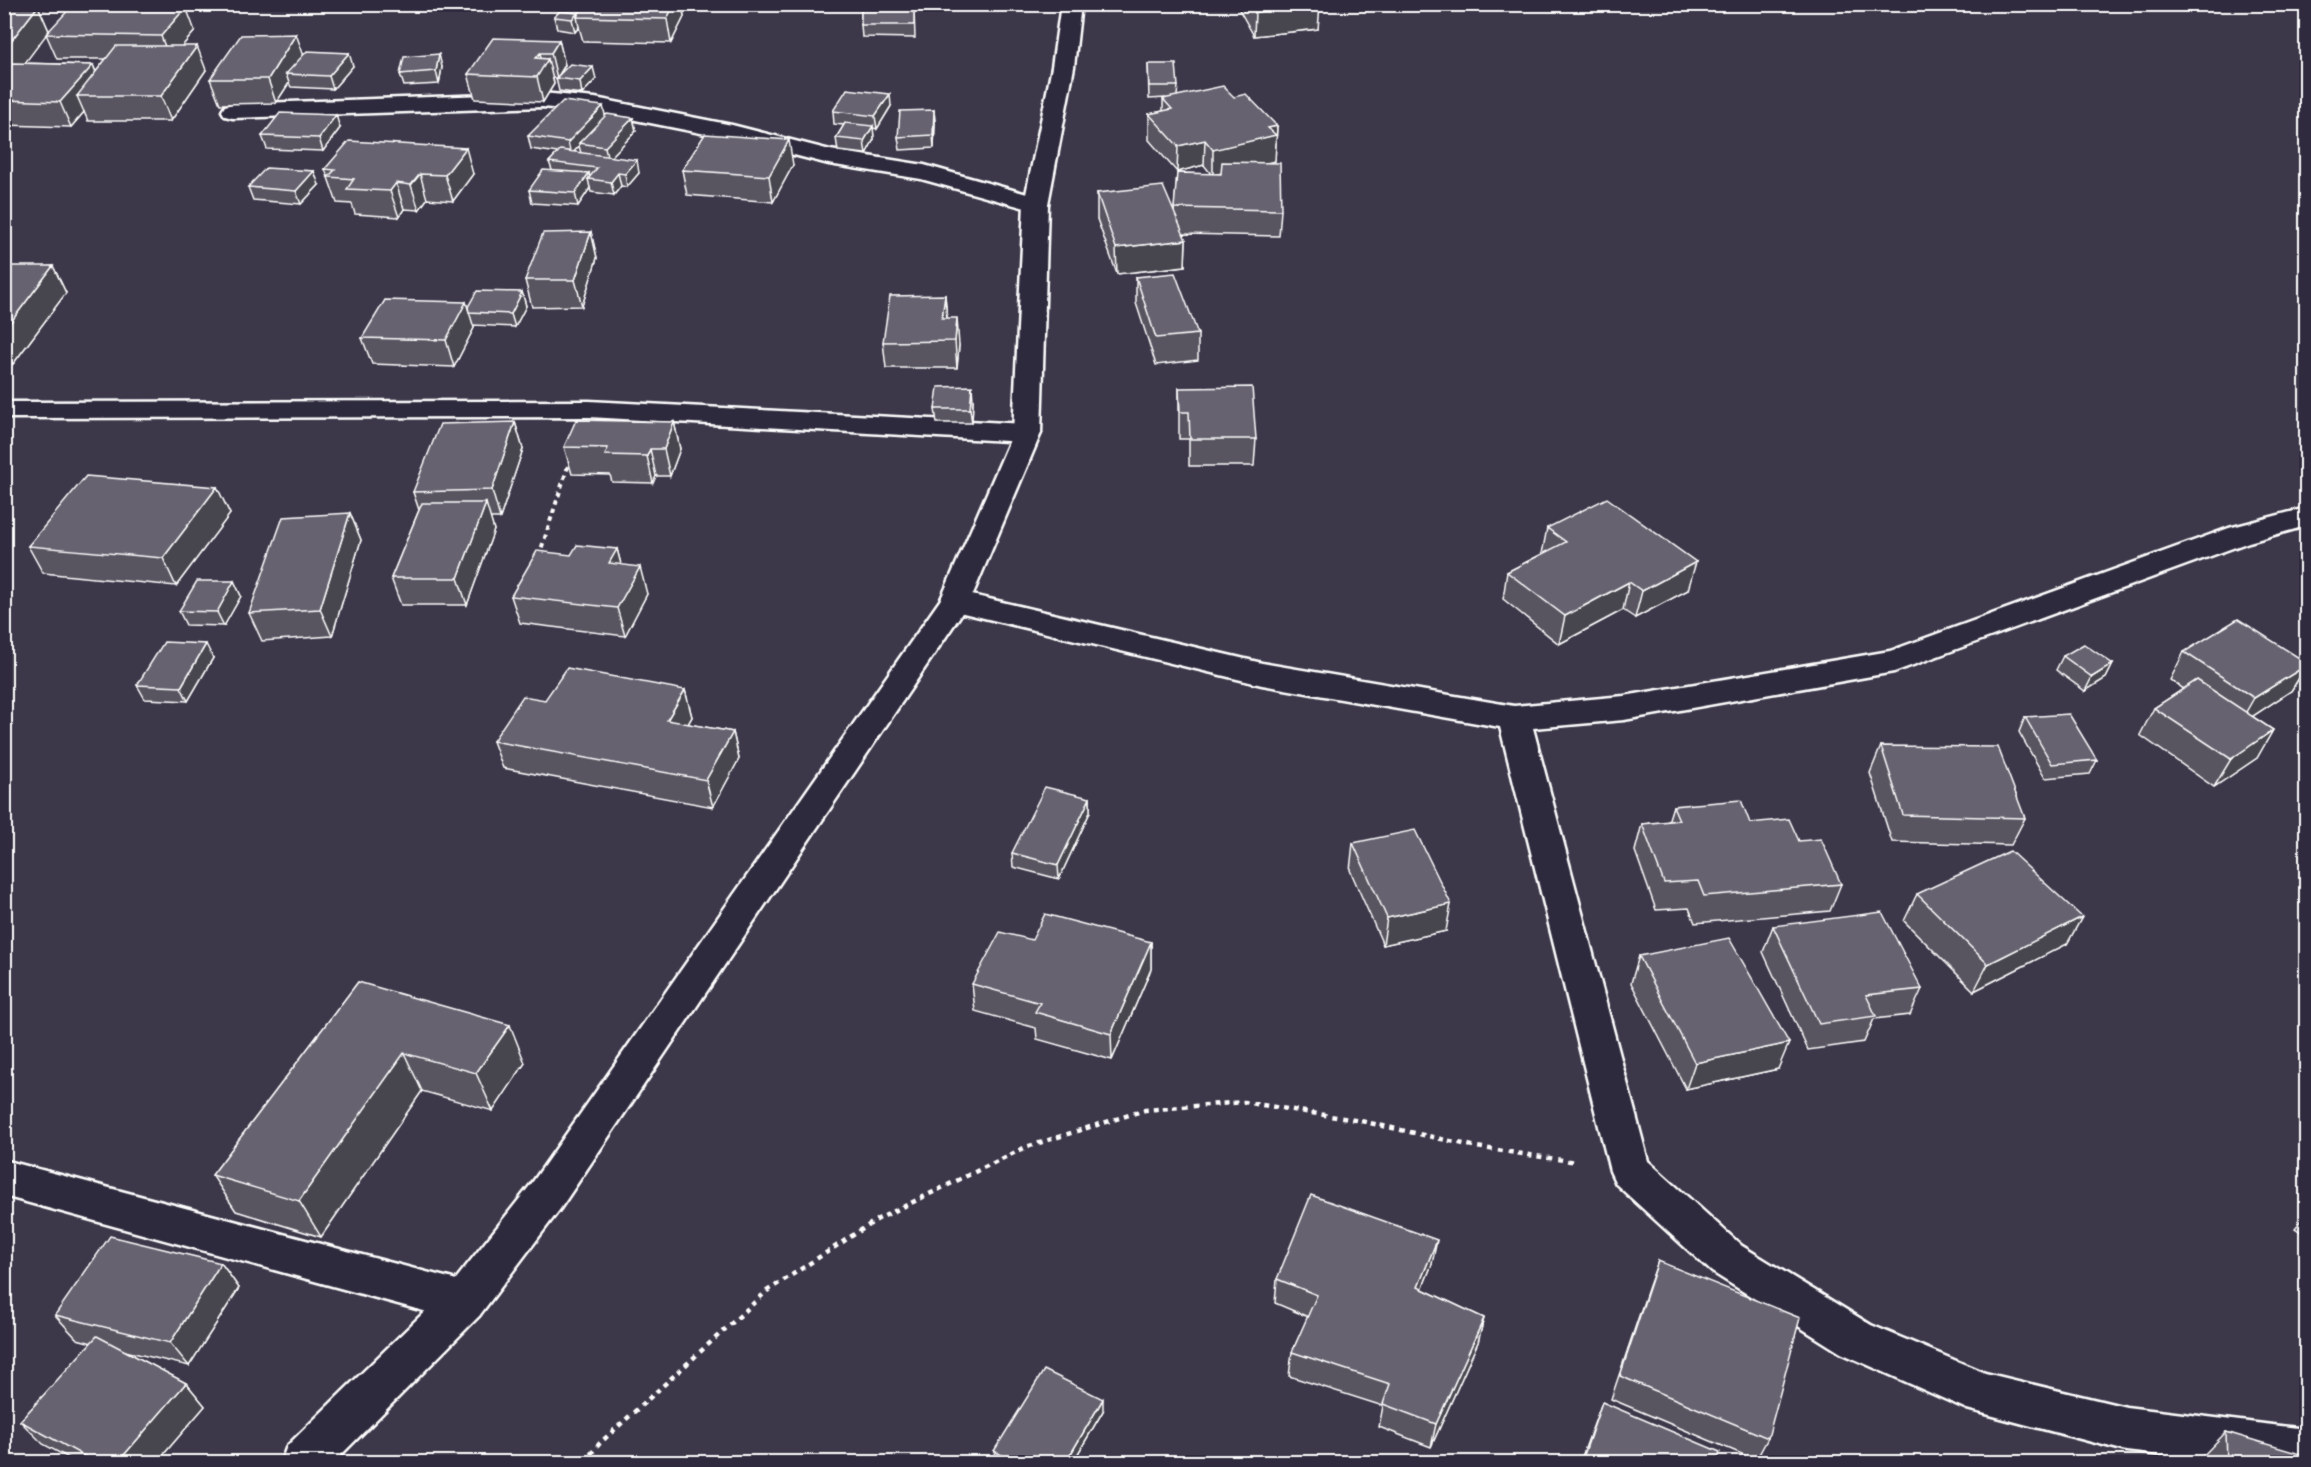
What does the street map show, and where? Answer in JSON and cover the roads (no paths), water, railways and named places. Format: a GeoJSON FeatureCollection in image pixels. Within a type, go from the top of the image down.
{"type":"FeatureCollection","features":[{"type":"Feature","properties":{"kind":"street"},"geometry":{"type":"LineString","coordinates":[[303,1462],[464,1302],[546,1196],[955,601],[1027,433],[1036,204],[1063,67],[1071,4]]}},
{"type":"Feature","properties":{"kind":"street"},"geometry":{"type":"LineString","coordinates":[[233,111],[542,100],[595,105],[732,132],[829,157],[924,172],[1036,204]]}},
{"type":"Feature","properties":{"kind":"street"},"geometry":{"type":"LineString","coordinates":[[4,410],[589,409],[1027,433]]}},
{"type":"Feature","properties":{"kind":"street"},"geometry":{"type":"LineString","coordinates":[[955,601],[1262,674],[1514,718],[1624,708],[1894,661],[2239,535],[2307,517]]}},
{"type":"Feature","properties":{"kind":"street"},"geometry":{"type":"LineString","coordinates":[[1514,718],[1630,1171],[1726,1259],[1856,1339],[1983,1394],[2126,1428],[2307,1451]]}},
{"type":"Feature","properties":{"kind":"street"},"geometry":{"type":"LineString","coordinates":[[4,1178],[464,1302]]}}]}
